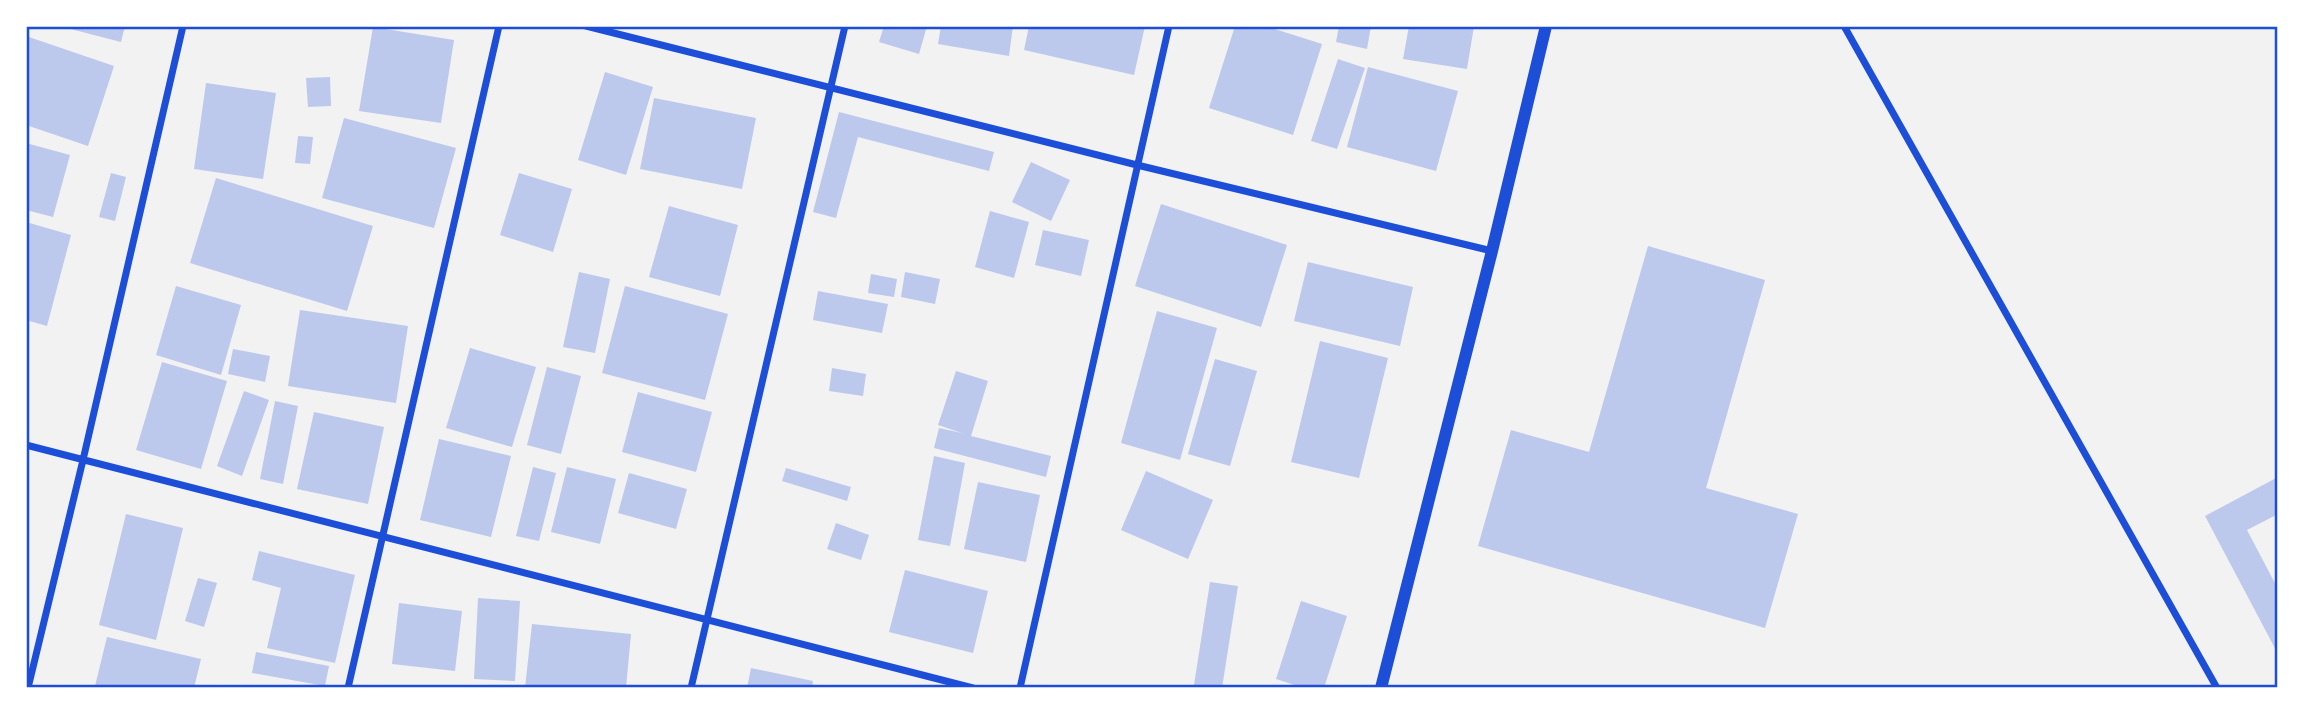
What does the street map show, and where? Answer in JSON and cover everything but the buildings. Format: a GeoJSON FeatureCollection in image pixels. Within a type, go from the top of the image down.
{"type":"FeatureCollection","features":[{"type":"Feature","properties":{"kind":"street"},"geometry":{"type":"LineString","coordinates":[[28,688],[183,26]]}},
{"type":"Feature","properties":{"kind":"street"},"geometry":{"type":"LineString","coordinates":[[348,688],[499,26]]}},
{"type":"Feature","properties":{"kind":"street"},"geometry":{"type":"LineString","coordinates":[[586,26],[1492,251]]}},
{"type":"Feature","properties":{"kind":"street"},"geometry":{"type":"LineString","coordinates":[[691,688],[845,26]]}},
{"type":"Feature","properties":{"kind":"street"},"geometry":{"type":"LineString","coordinates":[[1020,688],[1169,26]]}},
{"type":"Feature","properties":{"kind":"street"},"geometry":{"type":"LineString","coordinates":[[1381,688],[1546,26]]}},
{"type":"Feature","properties":{"kind":"street"},"geometry":{"type":"LineString","coordinates":[[1844,26],[2217,688]]}},
{"type":"Feature","properties":{"kind":"street"},"geometry":{"type":"LineString","coordinates":[[26,445],[973,688]]}}]}
